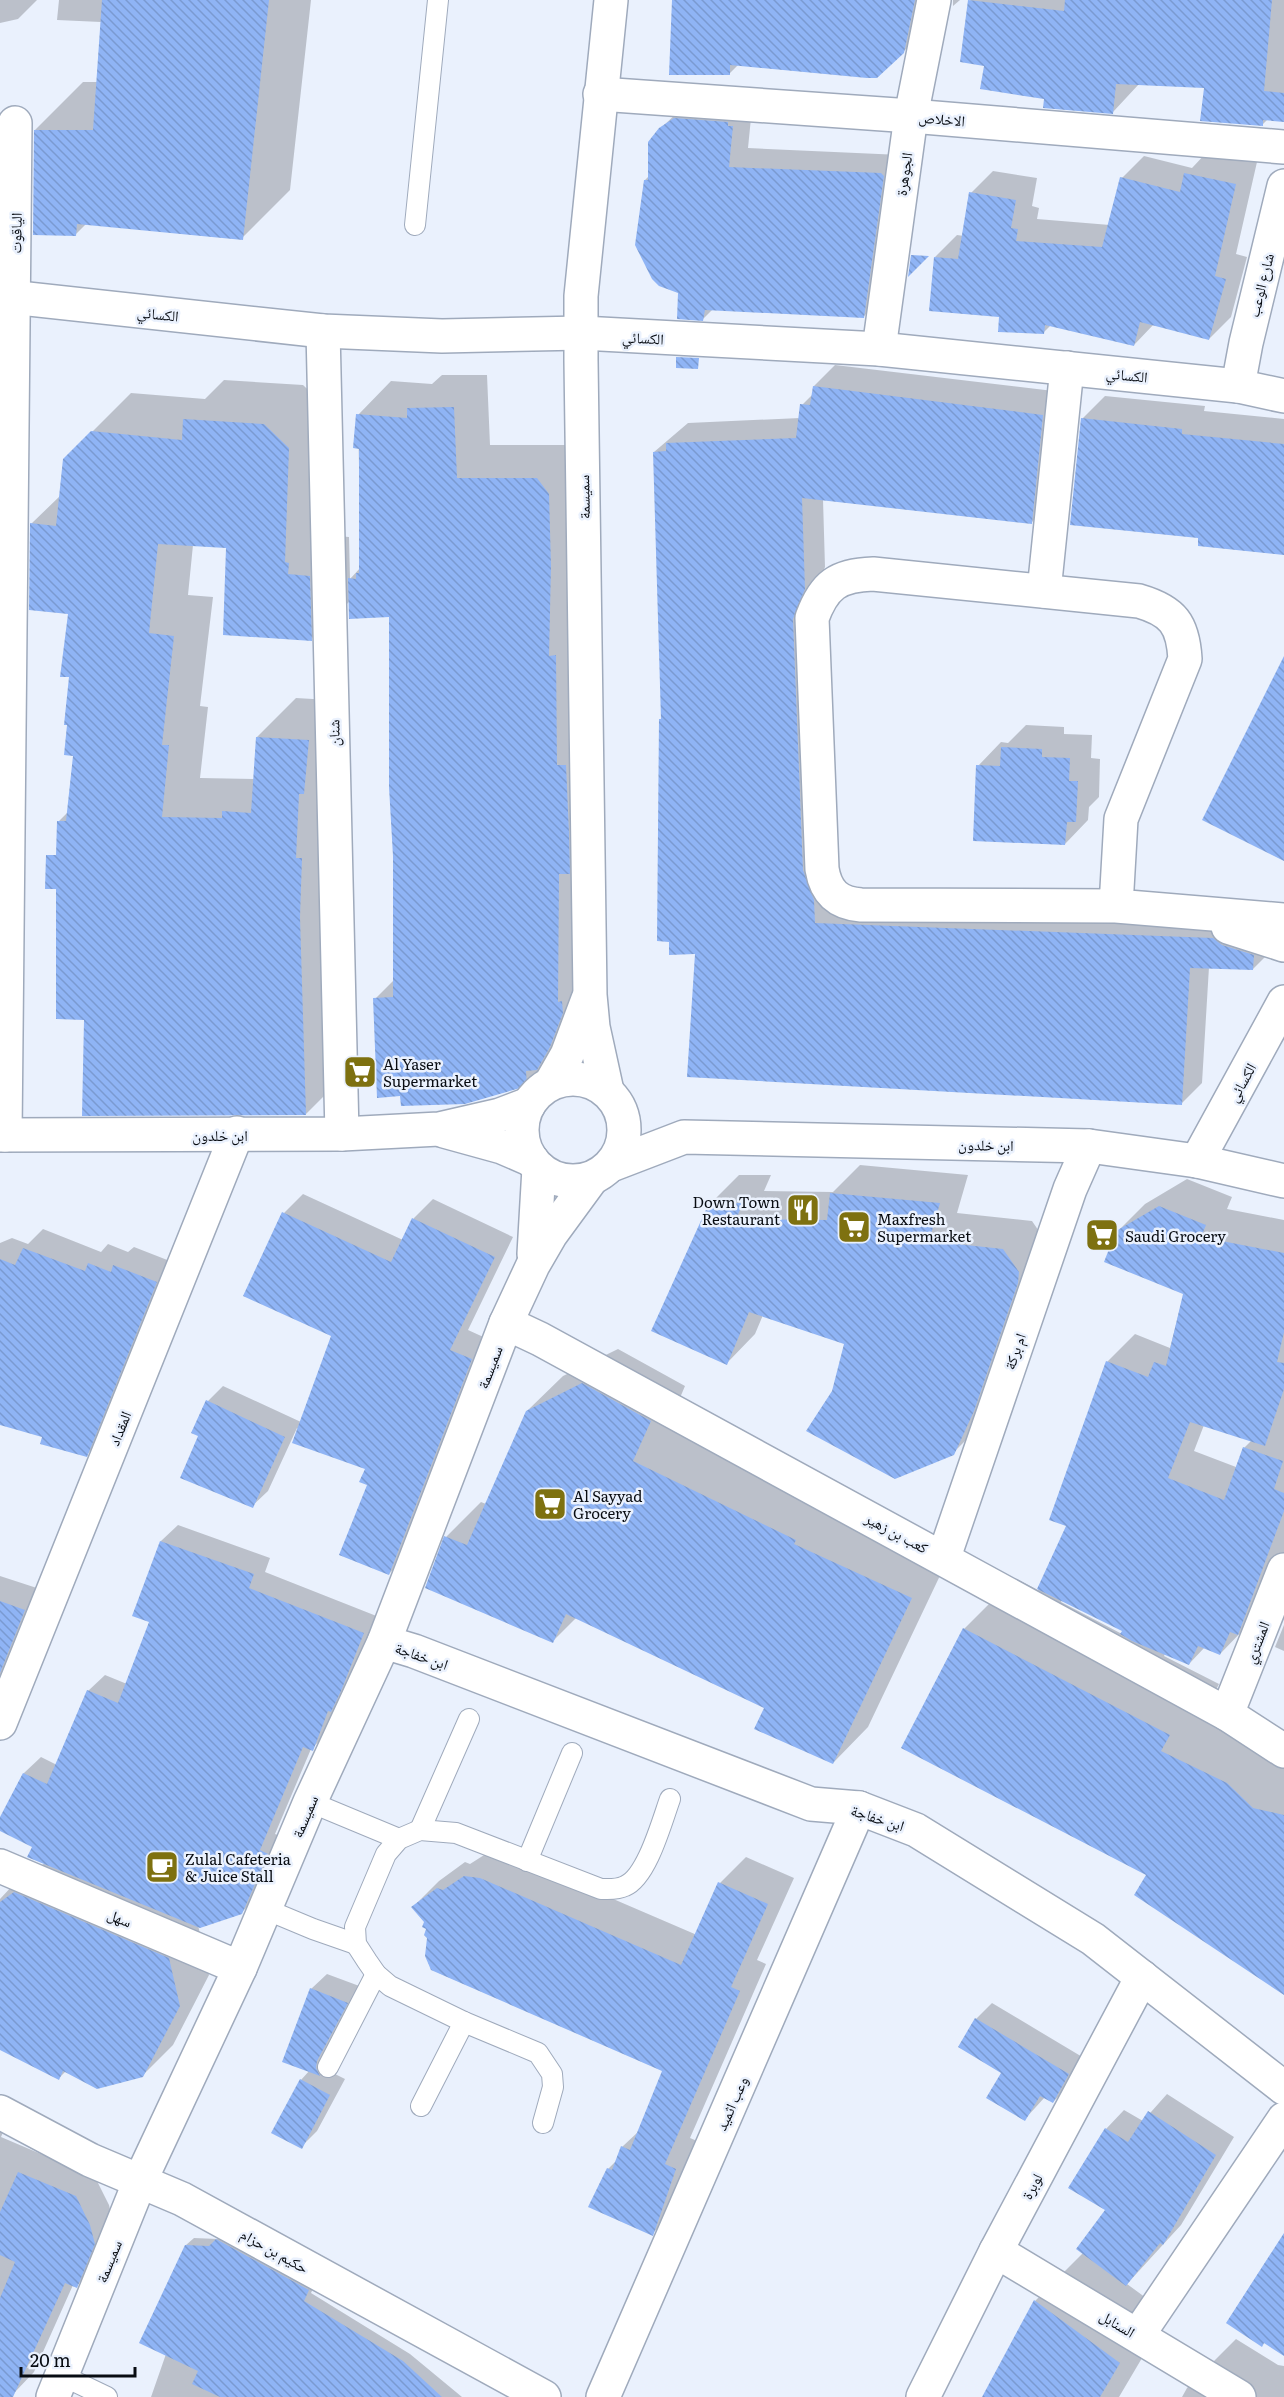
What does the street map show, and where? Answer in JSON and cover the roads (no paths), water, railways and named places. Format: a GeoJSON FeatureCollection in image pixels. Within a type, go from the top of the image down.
{"type":"FeatureCollection","features":[{"type":"Feature","properties":{"kind":"street","name":"سميسمة"},"geometry":{"type":"LineString","coordinates":[[611,0],[581,296],[590,995],[593,1027],[613,1099]]}},
{"type":"Feature","properties":{"kind":"street","name":"الجوهرة"},"geometry":{"type":"LineString","coordinates":[[879,349],[911,116],[934,0]]}},
{"type":"Feature","properties":{"kind":"street","name":"الاخلاص"},"geometry":{"type":"LineString","coordinates":[[600,94],[911,116],[1284,147]]}},
{"type":"Feature","properties":{"kind":"street","name":"الياقوت"},"geometry":{"type":"LineString","coordinates":[[2,1135],[6,297],[16,242],[15,123]]}},
{"type":"Feature","properties":{"kind":"street","name":"شارع الوعب"},"geometry":{"type":"LineString","coordinates":[[1238,386],[1246,343],[1284,186]]}},
{"type":"Feature","properties":{"kind":"street","name":"الكسائي"},"geometry":{"type":"LineString","coordinates":[[6,297],[323,331],[442,336],[582,333],[879,349],[1238,386],[1284,396]]}},
{"type":"Feature","properties":{"kind":"street","name":"شنان"},"geometry":{"type":"LineString","coordinates":[[323,331],[342,1134]]}},
{"type":"Feature","properties":{"kind":"street"},"geometry":{"type":"LineString","coordinates":[[1044,591],[1067,368]]}},
{"type":"Feature","properties":{"kind":"street"},"geometry":{"type":"LineString","coordinates":[[1116,906],[1121,819],[1185,659],[1184,638],[1175,620],[1159,607],[1139,601],[873,574],[852,575],[833,583],[819,599],[812,618],[822,869],[825,884],[834,896],[847,904],[1116,906],[1284,920]]}},
{"type":"Feature","properties":{"kind":"street"},"geometry":{"type":"LineString","coordinates":[[1188,911],[1284,945]]}},
{"type":"Feature","properties":{"kind":"street","name":"سميسمة"},"geometry":{"type":"LineString","coordinates":[[540,1094],[567,1055],[590,995]]}},
{"type":"Feature","properties":{"kind":"street","name":"الكسائي"},"geometry":{"type":"LineString","coordinates":[[1197,1161],[1284,1002]]}},
{"type":"Feature","properties":{"kind":"street"},"geometry":{"type":"LineString","coordinates":[[570,1079],[590,1081],[613,1099],[625,1126],[622,1147],[602,1171],[574,1181],[555,1178],[536,1164],[523,1142],[523,1122],[540,1094],[570,1079]]}},
{"type":"Feature","properties":{"kind":"street","name":"ابن خلدون"},"geometry":{"type":"LineString","coordinates":[[2,1135],[342,1134],[440,1129],[500,1115],[540,1094]]}},
{"type":"Feature","properties":{"kind":"street","name":"ابن خلدون"},"geometry":{"type":"LineString","coordinates":[[613,1099],[684,1137]]}},
{"type":"Feature","properties":{"kind":"street","name":"ابن خلدون"},"geometry":{"type":"LineString","coordinates":[[440,1129],[481,1140],[536,1164]]}},
{"type":"Feature","properties":{"kind":"street","name":"المقداد"},"geometry":{"type":"LineString","coordinates":[[4,1703],[237,1133]]}},
{"type":"Feature","properties":{"kind":"street","name":"ابن خلدون"},"geometry":{"type":"LineString","coordinates":[[602,1171],[684,1137],[1089,1146],[1197,1161],[1284,1181]]}},
{"type":"Feature","properties":{"kind":"street","name":"ام بركة"},"geometry":{"type":"LineString","coordinates":[[944,1557],[1070,1189],[1089,1146]]}},
{"type":"Feature","properties":{"kind":"street","name":"سميسمة"},"geometry":{"type":"LineString","coordinates":[[533,1264],[537,1233],[536,1164]]}},
{"type":"Feature","properties":{"kind":"street","name":"سميسمة"},"geometry":{"type":"LineString","coordinates":[[57,2386],[140,2181],[240,1968],[310,1802],[384,1642],[506,1323],[533,1264],[570,1204],[602,1171]]}},
{"type":"Feature","properties":{"kind":"street","name":"كعب بن زهير"},"geometry":{"type":"LineString","coordinates":[[506,1323],[540,1339],[944,1557],[1227,1714],[1284,1751]]}},
{"type":"Feature","properties":{"kind":"street","name":"المشتري"},"geometry":{"type":"LineString","coordinates":[[1227,1714],[1284,1570]]}},
{"type":"Feature","properties":{"kind":"street","name":"ابن خفاجة"},"geometry":{"type":"LineString","coordinates":[[384,1642],[414,1651],[811,1804],[859,1808],[916,1830],[1043,1906],[1142,1977],[1284,2088]]}},
{"type":"Feature","properties":{"kind":"street","name":"وعب اثميد"},"geometry":{"type":"LineString","coordinates":[[603,2397],[859,1808]]}},
{"type":"Feature","properties":{"kind":"street","name":"سهل"},"geometry":{"type":"LineString","coordinates":[[0,1866],[240,1968]]}},
{"type":"Feature","properties":{"kind":"street","name":"لوبرة"},"geometry":{"type":"LineString","coordinates":[[923,2397],[996,2251],[1142,1977]]}},
{"type":"Feature","properties":{"kind":"street","name":"حكيم بن حزام"},"geometry":{"type":"LineString","coordinates":[[0,2112],[90,2160],[182,2199],[544,2397]]}},
{"type":"Feature","properties":{"kind":"street"},"geometry":{"type":"LineString","coordinates":[[1138,2335],[1284,2119]]}},
{"type":"Feature","properties":{"kind":"street","name":"السنابل"},"geometry":{"type":"LineString","coordinates":[[996,2251],[1239,2397]]}},
{"type":"Feature","properties":{"kind":"lane"},"geometry":{"type":"LineString","coordinates":[[415,225],[438,0]]}},
{"type":"Feature","properties":{"kind":"lane"},"geometry":{"type":"LineString","coordinates":[[420,1830],[469,1719]]}},
{"type":"Feature","properties":{"kind":"lane"},"geometry":{"type":"LineString","coordinates":[[527,1861],[572,1752]]}},
{"type":"Feature","properties":{"kind":"lane"},"geometry":{"type":"LineString","coordinates":[[543,2123],[553,2087],[552,2074],[538,2053],[464,2022],[390,1986],[376,1974],[356,1944],[355,1927],[386,1854],[399,1839],[420,1830],[456,1833],[601,1889],[627,1886],[645,1865],[670,1799]]}},
{"type":"Feature","properties":{"kind":"lane"},"geometry":{"type":"LineString","coordinates":[[310,1802],[399,1839]]}},
{"type":"Feature","properties":{"kind":"lane"},"geometry":{"type":"LineString","coordinates":[[265,1909],[356,1944]]}},
{"type":"Feature","properties":{"kind":"lane"},"geometry":{"type":"LineString","coordinates":[[328,2067],[376,1974]]}},
{"type":"Feature","properties":{"kind":"lane"},"geometry":{"type":"LineString","coordinates":[[421,2106],[464,2022]]}},
{"type":"Feature","properties":{"kind":"lane"},"geometry":{"type":"LineString","coordinates":[[57,2386],[107,2397]]}},
{"type":"Feature","properties":{"kind":"place","name":"Al Yaser Supermarket"},"geometry":{"type":"Point","coordinates":[360,1072]}},
{"type":"Feature","properties":{"kind":"place","name":"Down Town Restaurant"},"geometry":{"type":"Point","coordinates":[803,1210]}},
{"type":"Feature","properties":{"kind":"place","name":"Maxfresh Supermarket"},"geometry":{"type":"Point","coordinates":[854,1227]}},
{"type":"Feature","properties":{"kind":"place","name":"Saudi Grocery"},"geometry":{"type":"Point","coordinates":[1102,1235]}},
{"type":"Feature","properties":{"kind":"place","name":"Al Sayyad Grocery"},"geometry":{"type":"Point","coordinates":[550,1504]}},
{"type":"Feature","properties":{"kind":"place","name":"Zulal Cafeteria & Juice Stall"},"geometry":{"type":"Point","coordinates":[162,1867]}}]}
